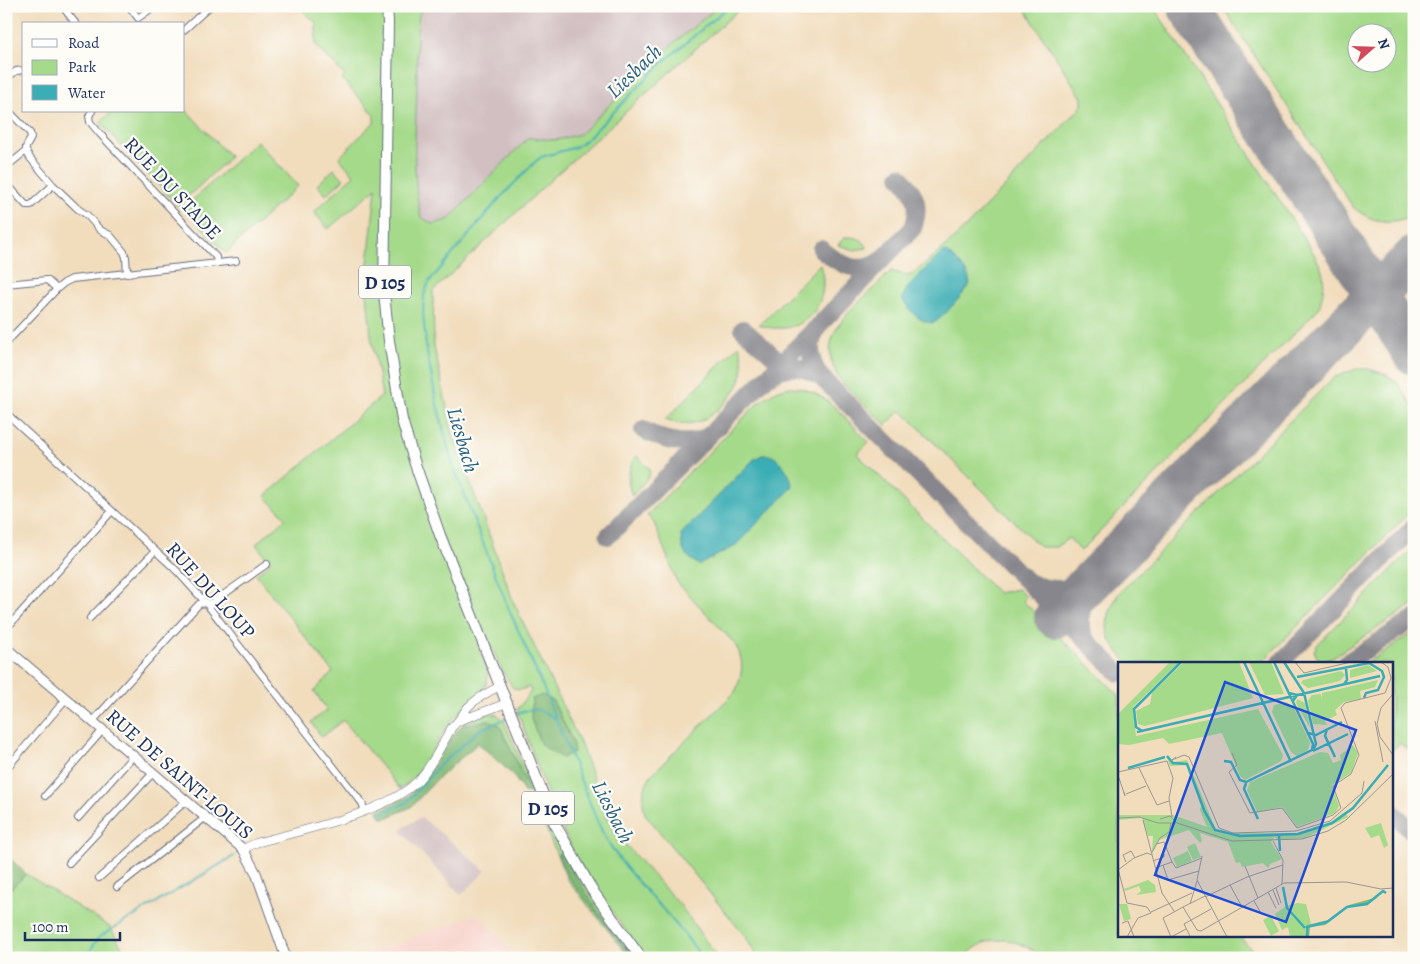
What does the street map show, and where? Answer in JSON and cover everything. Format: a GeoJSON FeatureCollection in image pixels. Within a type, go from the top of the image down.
{"type":"FeatureCollection","features":[{"type":"Feature","properties":{"kind":"main road","name":"D 105"},"geometry":{"type":"LineString","coordinates":[[386,6],[388,22],[384,293],[402,420],[415,464],[447,553],[558,830],[592,890],[641,958]]}},
{"type":"Feature","properties":{"kind":"main road","name":"D 105"},"geometry":{"type":"LineString","coordinates":[[388,22],[393,6]]}},
{"type":"Feature","properties":{"kind":"main road","name":"RUE DE SAINT-LOUIS"},"geometry":{"type":"LineString","coordinates":[[6,648],[242,849],[256,873],[286,958]]}},
{"type":"Feature","properties":{"kind":"street"},"geometry":{"type":"LineString","coordinates":[[62,6],[74,22]]}},
{"type":"Feature","properties":{"kind":"street"},"geometry":{"type":"LineString","coordinates":[[131,7],[138,18],[155,6]]}},
{"type":"Feature","properties":{"kind":"street"},"geometry":{"type":"LineString","coordinates":[[185,29],[210,6]]}},
{"type":"Feature","properties":{"kind":"street"},"geometry":{"type":"LineString","coordinates":[[6,79],[16,70],[22,70]]}},
{"type":"Feature","properties":{"kind":"street"},"geometry":{"type":"LineString","coordinates":[[6,108],[30,133],[31,138],[26,151],[6,167]]}},
{"type":"Feature","properties":{"kind":"street","name":"RUE DU STADE"},"geometry":{"type":"LineString","coordinates":[[91,112],[89,116],[90,122],[216,257],[217,263]]}},
{"type":"Feature","properties":{"kind":"street"},"geometry":{"type":"LineString","coordinates":[[26,151],[54,185],[100,230],[110,236],[124,252],[127,274]]}},
{"type":"Feature","properties":{"kind":"street"},"geometry":{"type":"LineString","coordinates":[[6,184],[26,205],[31,205],[54,185]]}},
{"type":"Feature","properties":{"kind":"street"},"geometry":{"type":"LineString","coordinates":[[6,343],[57,289],[72,279],[236,261]]}},
{"type":"Feature","properties":{"kind":"street"},"geometry":{"type":"LineString","coordinates":[[6,284],[48,280],[57,289]]}},
{"type":"Feature","properties":{"kind":"street","name":"RUE DU LOUP"},"geometry":{"type":"LineString","coordinates":[[6,413],[176,569],[206,602],[362,803],[365,811]]}},
{"type":"Feature","properties":{"kind":"street"},"geometry":{"type":"LineString","coordinates":[[6,629],[112,511]]}},
{"type":"Feature","properties":{"kind":"street"},"geometry":{"type":"LineString","coordinates":[[90,618],[155,551]]}},
{"type":"Feature","properties":{"kind":"street"},"geometry":{"type":"LineString","coordinates":[[92,722],[199,604],[213,602],[267,564]]}},
{"type":"Feature","properties":{"kind":"street"},"geometry":{"type":"LineString","coordinates":[[242,849],[256,843],[365,811],[400,795],[422,776],[452,727],[459,721],[467,708],[478,698],[500,686]]}},
{"type":"Feature","properties":{"kind":"street"},"geometry":{"type":"LineString","coordinates":[[6,769],[66,699]]}},
{"type":"Feature","properties":{"kind":"street"},"geometry":{"type":"LineString","coordinates":[[459,721],[508,707]]}},
{"type":"Feature","properties":{"kind":"street"},"geometry":{"type":"LineString","coordinates":[[46,796],[102,730]]}},
{"type":"Feature","properties":{"kind":"street"},"geometry":{"type":"LineString","coordinates":[[78,818],[133,756]]}},
{"type":"Feature","properties":{"kind":"street"},"geometry":{"type":"LineString","coordinates":[[69,863],[153,773]]}},
{"type":"Feature","properties":{"kind":"street"},"geometry":{"type":"LineString","coordinates":[[99,878],[186,801]]}},
{"type":"Feature","properties":{"kind":"street"},"geometry":{"type":"LineString","coordinates":[[117,887],[206,817]]}},
{"type":"Feature","properties":{"kind":"shaded area"},"geometry":{"type":"Polygon","coordinates":[[[421,6],[719,6],[664,51],[580,134],[556,140],[528,138],[448,220],[431,224],[421,217],[417,203],[415,163],[417,50],[421,6]]]}},
{"type":"Feature","properties":{"kind":"shaded area"},"geometry":{"type":"Polygon","coordinates":[[[421,817],[486,871],[461,895],[400,830],[421,817]]]}},
{"type":"Feature","properties":{"kind":"shaded area"},"geometry":{"type":"Polygon","coordinates":[[[478,914],[508,947],[513,958],[357,958],[478,914]]]}},
{"type":"Feature","properties":{"kind":"green space"},"geometry":{"type":"Polygon","coordinates":[[[299,6],[421,6],[417,36],[415,169],[421,217],[432,224],[448,220],[528,138],[556,140],[580,134],[664,51],[719,6],[743,6],[557,174],[433,291],[434,347],[453,435],[514,603],[580,743],[613,831],[680,905],[718,958],[646,958],[616,917],[590,881],[575,855],[558,820],[544,783],[517,710],[531,691],[529,687],[520,690],[513,688],[492,648],[480,652],[488,674],[485,687],[448,725],[425,764],[400,789],[343,720],[322,737],[311,722],[327,710],[314,691],[333,672],[256,575],[270,563],[256,544],[286,518],[265,496],[382,396],[371,336],[366,283],[376,188],[328,229],[314,212],[354,175],[339,158],[374,122],[374,114],[342,79],[345,76],[316,45],[316,23],[299,6]]]}},
{"type":"Feature","properties":{"kind":"green space"},"geometry":{"type":"Polygon","coordinates":[[[1023,6],[1153,6],[1308,244],[1318,261],[1324,281],[1319,308],[1081,551],[1069,538],[1056,547],[1040,547],[903,412],[900,411],[886,425],[839,378],[832,362],[830,351],[831,341],[835,332],[846,316],[861,300],[891,271],[908,276],[946,246],[1082,106],[1082,98],[1023,6]]]}},
{"type":"Feature","properties":{"kind":"green space"},"geometry":{"type":"Polygon","coordinates":[[[1222,6],[1414,6],[1414,214],[1398,220],[1382,221],[1367,217],[1353,207],[1222,6]]]}},
{"type":"Feature","properties":{"kind":"green space"},"geometry":{"type":"Polygon","coordinates":[[[185,109],[230,157],[178,206],[100,123],[111,112],[185,112],[185,109]]]}},
{"type":"Feature","properties":{"kind":"green space"},"geometry":{"type":"Polygon","coordinates":[[[257,141],[298,186],[226,253],[184,208],[257,141]]]}},
{"type":"Feature","properties":{"kind":"green space"},"geometry":{"type":"Polygon","coordinates":[[[334,169],[344,179],[326,195],[317,185],[334,169]]]}},
{"type":"Feature","properties":{"kind":"green space"},"geometry":{"type":"Polygon","coordinates":[[[845,237],[859,239],[864,242],[867,248],[854,250],[838,245],[845,237]]]}},
{"type":"Feature","properties":{"kind":"green space"},"geometry":{"type":"Polygon","coordinates":[[[820,264],[823,279],[822,293],[818,305],[810,316],[801,323],[788,327],[774,328],[759,325],[820,264]]]}},
{"type":"Feature","properties":{"kind":"green space"},"geometry":{"type":"Polygon","coordinates":[[[739,345],[743,363],[741,378],[729,399],[716,411],[697,422],[682,424],[665,420],[739,345]]]}},
{"type":"Feature","properties":{"kind":"green space"},"geometry":{"type":"Polygon","coordinates":[[[1356,369],[1368,369],[1385,374],[1398,383],[1414,408],[1414,508],[1262,662],[1128,662],[1114,646],[1107,630],[1109,614],[1119,593],[1335,377],[1356,369]]]}},
{"type":"Feature","properties":{"kind":"green space"},"geometry":{"type":"Polygon","coordinates":[[[790,387],[802,389],[814,393],[834,406],[869,442],[857,454],[998,593],[1018,589],[1026,597],[1023,601],[1118,694],[1118,936],[1239,936],[1259,958],[1043,958],[1024,945],[1003,940],[983,944],[973,949],[965,958],[758,958],[745,936],[645,814],[644,794],[651,775],[735,692],[742,667],[738,649],[734,643],[677,582],[654,523],[647,515],[757,404],[772,393],[790,387]]]}},
{"type":"Feature","properties":{"kind":"green space"},"geometry":{"type":"Polygon","coordinates":[[[636,455],[649,468],[650,475],[632,496],[629,475],[636,455]]]}},
{"type":"Feature","properties":{"kind":"green space"},"geometry":{"type":"Polygon","coordinates":[[[1414,547],[1414,604],[1330,659],[1318,659],[1314,651],[1317,645],[1414,547]]]}},
{"type":"Feature","properties":{"kind":"green space"},"geometry":{"type":"Polygon","coordinates":[[[1414,632],[1414,755],[1400,743],[1392,750],[1392,662],[1369,662],[1414,632]]]}},
{"type":"Feature","properties":{"kind":"green space"},"geometry":{"type":"Polygon","coordinates":[[[542,695],[553,701],[572,740],[574,752],[562,758],[541,745],[531,719],[532,699],[542,695]]]}},
{"type":"Feature","properties":{"kind":"green space"},"geometry":{"type":"Polygon","coordinates":[[[490,713],[498,715],[504,721],[537,798],[562,848],[597,905],[636,958],[630,958],[567,879],[531,793],[500,726],[489,721],[462,725],[469,720],[490,713]]]}},
{"type":"Feature","properties":{"kind":"green space"},"geometry":{"type":"Polygon","coordinates":[[[489,720],[500,726],[531,793],[524,792],[513,775],[478,743],[436,780],[411,807],[382,818],[378,812],[379,810],[407,797],[425,778],[462,725],[489,720]]]}},
{"type":"Feature","properties":{"kind":"green space"},"geometry":{"type":"Polygon","coordinates":[[[560,852],[595,907],[634,958],[632,958],[568,877],[558,854],[560,852]]]}},
{"type":"Feature","properties":{"kind":"green space"},"geometry":{"type":"Polygon","coordinates":[[[6,854],[26,874],[6,894],[6,854]]]}},
{"type":"Feature","properties":{"kind":"green space"},"geometry":{"type":"Polygon","coordinates":[[[26,874],[110,927],[128,958],[6,958],[6,894],[26,874]]]}},
{"type":"Feature","properties":{"kind":"water"},"geometry":{"type":"Polygon","coordinates":[[[944,251],[961,265],[967,274],[970,284],[939,320],[930,323],[925,322],[907,307],[902,298],[909,285],[944,251]]]}},
{"type":"Feature","properties":{"kind":"water"},"geometry":{"type":"Polygon","coordinates":[[[762,455],[770,455],[782,464],[791,479],[792,488],[735,546],[699,565],[684,552],[681,534],[754,459],[762,455]]]}},
{"type":"Feature","properties":{"kind":"waterway","name":"Liesbach"},"geometry":{"type":"LineString","coordinates":[[702,958],[676,924],[620,860],[598,823],[543,687],[507,605],[452,463],[436,400],[426,347],[423,312],[424,295],[429,282],[500,198],[534,163],[541,157],[576,147],[587,139],[660,65],[729,6]]}},
{"type":"Feature","properties":{"kind":"waterway"},"geometry":{"type":"LineString","coordinates":[[514,715],[526,710],[536,709],[556,719]]}},
{"type":"Feature","properties":{"kind":"waterway"},"geometry":{"type":"LineString","coordinates":[[380,814],[406,803],[439,766],[479,730],[508,718]]}},
{"type":"Feature","properties":{"kind":"waterway"},"geometry":{"type":"LineString","coordinates":[[85,958],[99,937],[234,856]]}},
{"type":"Feature","properties":{"kind":"taxiway"},"geometry":{"type":"LineString","coordinates":[[900,176],[910,188],[917,206],[913,228],[819,325],[811,344],[813,363],[816,370],[1118,672]]}},
{"type":"Feature","properties":{"kind":"taxiway"},"geometry":{"type":"LineString","coordinates":[[821,249],[842,263],[857,268],[864,268],[881,261]]}},
{"type":"Feature","properties":{"kind":"taxiway"},"geometry":{"type":"LineString","coordinates":[[743,329],[777,359],[793,366]]}},
{"type":"Feature","properties":{"kind":"taxiway"},"geometry":{"type":"LineString","coordinates":[[771,373],[815,329]]}},
{"type":"Feature","properties":{"kind":"taxiway"},"geometry":{"type":"LineString","coordinates":[[608,536],[767,377],[787,368],[800,368],[820,376]]}},
{"type":"Feature","properties":{"kind":"taxiway"},"geometry":{"type":"LineString","coordinates":[[643,430],[666,440],[682,442],[690,442],[706,437]]}},
{"type":"Feature","properties":{"kind":"taxiway"},"geometry":{"type":"LineString","coordinates":[[1281,662],[1414,527]]}},
{"type":"Feature","properties":{"kind":"taxiway"},"geometry":{"type":"LineString","coordinates":[[1031,583],[1042,587],[1061,589],[1088,580],[1105,567]]}},
{"type":"Feature","properties":{"kind":"taxiway"},"geometry":{"type":"LineString","coordinates":[[1086,640],[1081,623],[1083,605],[1090,587],[1100,572]]}},
{"type":"Feature","properties":{"kind":"taxiway"},"geometry":{"type":"LineString","coordinates":[[1348,662],[1414,619]]}},
{"type":"Feature","properties":{"kind":"taxiway"},"geometry":{"type":"LineString","coordinates":[[1392,812],[1414,833]]}},
{"type":"Feature","properties":{"kind":"runway"},"geometry":{"type":"LineString","coordinates":[[1188,6],[1414,354]]}},
{"type":"Feature","properties":{"kind":"runway"},"geometry":{"type":"LineString","coordinates":[[1055,617],[1414,257]]}}]}
